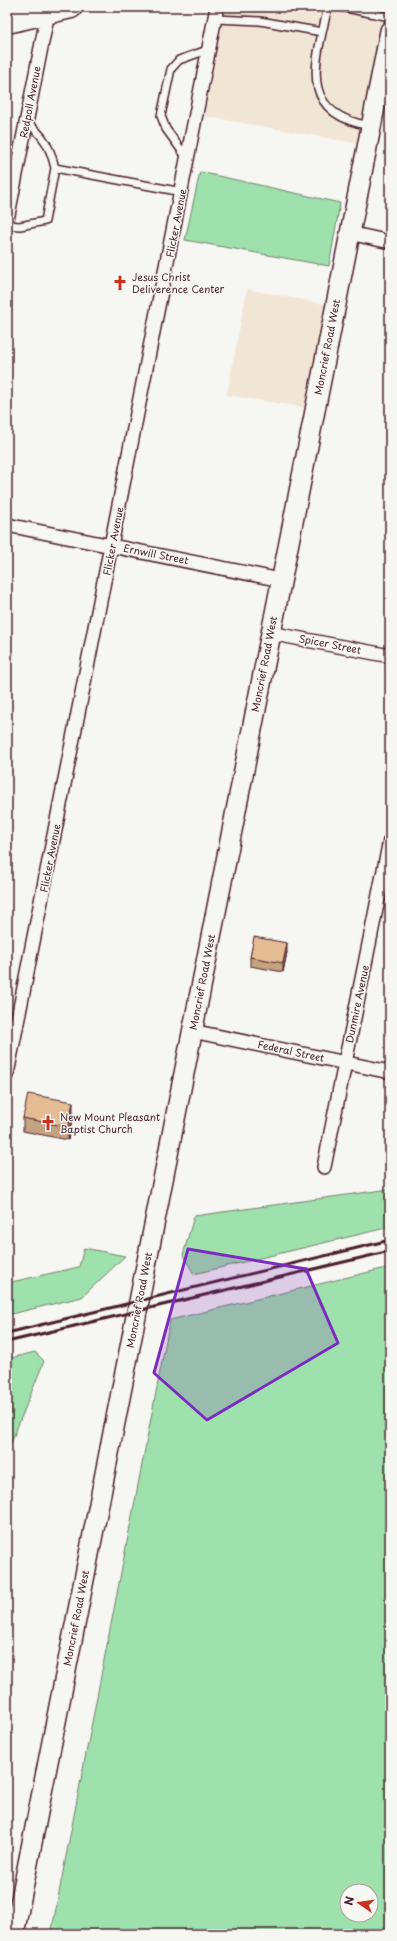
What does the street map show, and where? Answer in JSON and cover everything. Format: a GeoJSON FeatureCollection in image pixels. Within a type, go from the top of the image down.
{"type":"FeatureCollection","features":[{"type":"Feature","properties":{"kind":"highway"},"geometry":{"type":"LineString","coordinates":[[7,22],[49,10],[71,7]]}},
{"type":"Feature","properties":{"kind":"street","name":"Redpoll Avenue"},"geometry":{"type":"LineString","coordinates":[[7,220],[49,10]]}},
{"type":"Feature","properties":{"kind":"street","name":"Flicker Avenue"},"geometry":{"type":"LineString","coordinates":[[7,1074],[217,13]]}},
{"type":"Feature","properties":{"kind":"street","name":"Moncrief Road West"},"geometry":{"type":"LineString","coordinates":[[14,1934],[390,31]]}},
{"type":"Feature","properties":{"kind":"street"},"geometry":{"type":"LineString","coordinates":[[349,233],[390,242]]}},
{"type":"Feature","properties":{"kind":"street","name":"Ernwill Street"},"geometry":{"type":"LineString","coordinates":[[7,525],[281,580]]}},
{"type":"Feature","properties":{"kind":"street","name":"Spicer Street"},"geometry":{"type":"LineString","coordinates":[[270,633],[390,656]]}},
{"type":"Feature","properties":{"kind":"street","name":"Dunmire Avenue"},"geometry":{"type":"LineString","coordinates":[[324,1167],[390,840]]}},
{"type":"Feature","properties":{"kind":"street","name":"Federal Street"},"geometry":{"type":"LineString","coordinates":[[192,1031],[390,1072]]}},
{"type":"Feature","properties":{"kind":"lane"},"geometry":{"type":"LineString","coordinates":[[328,7],[322,32],[316,77],[319,94],[334,113],[346,119],[371,126]]}},
{"type":"Feature","properties":{"kind":"lane"},"geometry":{"type":"LineString","coordinates":[[341,7],[390,17]]}},
{"type":"Feature","properties":{"kind":"lane"},"geometry":{"type":"LineString","coordinates":[[217,13],[322,32]]}},
{"type":"Feature","properties":{"kind":"lane"},"geometry":{"type":"LineString","coordinates":[[188,159],[166,129],[161,116],[171,69],[179,60],[210,49]]}},
{"type":"Feature","properties":{"kind":"lane"},"geometry":{"type":"LineString","coordinates":[[7,225],[20,226],[44,221],[55,168],[49,148],[39,132],[26,122]]}},
{"type":"Feature","properties":{"kind":"lane"},"geometry":{"type":"LineString","coordinates":[[55,168],[182,192]]}},
{"type":"Feature","properties":{"kind":"highlighted area"},"geometry":{"type":"Polygon","coordinates":[[[188,1249],[306,1269],[338,1343],[207,1420],[154,1373],[188,1249]]]}},
{"type":"Feature","properties":{"kind":"shaded area"},"geometry":{"type":"Polygon","coordinates":[[[225,7],[387,7],[361,144],[204,116],[225,7]]]}},
{"type":"Feature","properties":{"kind":"shaded area"},"geometry":{"type":"Polygon","coordinates":[[[247,289],[329,305],[308,408],[227,395],[247,289]]]}},
{"type":"Feature","properties":{"kind":"green space"},"geometry":{"type":"Polygon","coordinates":[[[200,172],[340,203],[329,266],[185,240],[200,172]]]}},
{"type":"Feature","properties":{"kind":"green space"},"geometry":{"type":"Polygon","coordinates":[[[390,1189],[390,1227],[194,1274],[183,1255],[194,1216],[390,1189]]]}},
{"type":"Feature","properties":{"kind":"green space"},"geometry":{"type":"Polygon","coordinates":[[[84,1248],[125,1256],[82,1297],[7,1315],[7,1283],[79,1267],[84,1248]]]}},
{"type":"Feature","properties":{"kind":"green space"},"geometry":{"type":"Polygon","coordinates":[[[390,1267],[390,1934],[51,1934],[170,1320],[390,1267]]]}},
{"type":"Feature","properties":{"kind":"green space"},"geometry":{"type":"Polygon","coordinates":[[[35,1352],[44,1361],[7,1453],[7,1359],[35,1352]]]}},
{"type":"Feature","properties":{"kind":"building"},"geometry":{"type":"Polygon","coordinates":[[[254,937],[287,943],[283,963],[250,957],[254,937]]]}},
{"type":"Feature","properties":{"kind":"building"},"geometry":{"type":"Polygon","coordinates":[[[28,1094],[73,1102],[68,1127],[23,1118],[28,1094]]]}},
{"type":"Feature","properties":{"kind":"railway"},"geometry":{"type":"LineString","coordinates":[[7,1333],[390,1240]]}},
{"type":"Feature","properties":{"kind":"railway"},"geometry":{"type":"LineString","coordinates":[[7,1342],[390,1251]]}},
{"type":"Feature","properties":{"kind":"place","name":"Jesus Christ Deliverence Center"},"geometry":{"type":"Point","coordinates":[120,283]}},
{"type":"Feature","properties":{"kind":"place","name":"New Mount Pleasant Baptist Church"},"geometry":{"type":"Point","coordinates":[48,1123]}}]}
